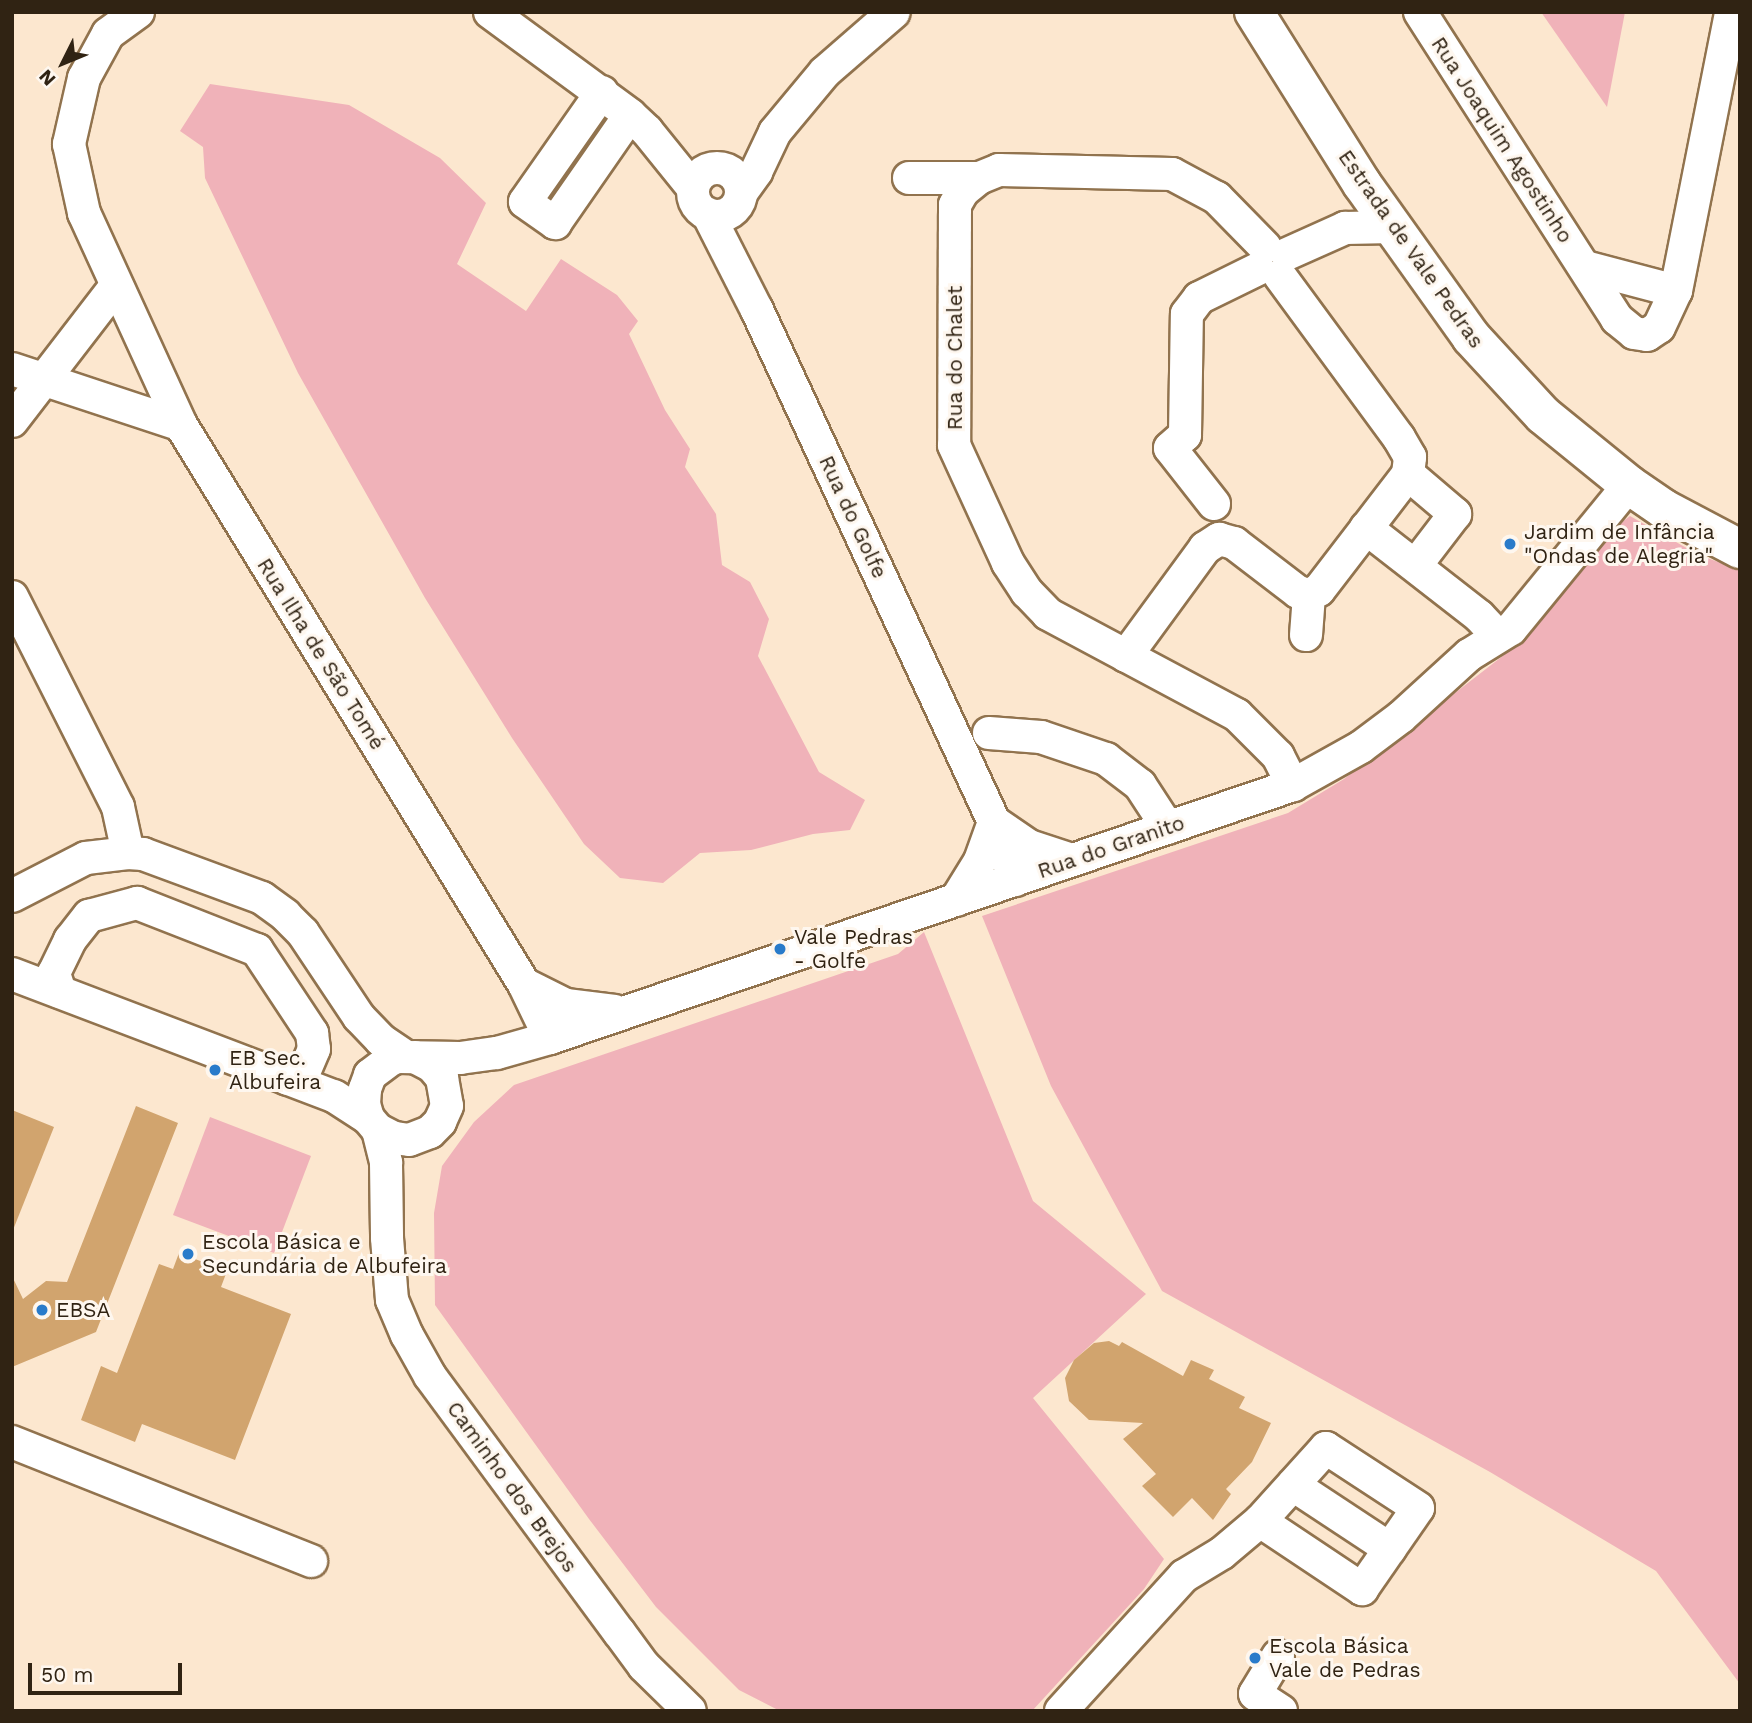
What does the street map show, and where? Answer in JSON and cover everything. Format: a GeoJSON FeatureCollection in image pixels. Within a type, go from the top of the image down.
{"type":"FeatureCollection","features":[{"type":"Feature","properties":{"kind":"main road","name":"Estrada de Vale Pedras"},"geometry":{"type":"LineString","coordinates":[[1254,12],[1362,184],[1471,337],[1543,415],[1629,485],[1664,509],[1740,549]]}},
{"type":"Feature","properties":{"kind":"street"},"geometry":{"type":"LineString","coordinates":[[12,421],[116,286],[85,213],[69,144],[84,78],[108,34],[138,12]]}},
{"type":"Feature","properties":{"kind":"street"},"geometry":{"type":"LineString","coordinates":[[490,12],[602,92],[717,191],[755,148],[775,132],[825,72],[881,15]]}},
{"type":"Feature","properties":{"kind":"street","name":"Rua Joaquim Agostinho"},"geometry":{"type":"LineString","coordinates":[[1419,12],[1617,320],[1634,333],[1647,335],[1659,327],[1676,291],[1731,12]]}},
{"type":"Feature","properties":{"kind":"street"},"geometry":{"type":"LineString","coordinates":[[602,92],[525,202],[555,223],[639,123]]}},
{"type":"Feature","properties":{"kind":"street"},"geometry":{"type":"LineString","coordinates":[[909,178],[979,178],[999,170],[1172,174],[1217,198],[1272,261],[1302,302],[1409,465],[1455,514],[1416,565]]}},
{"type":"Feature","properties":{"kind":"street","name":"Rua do Chalet"},"geometry":{"type":"LineString","coordinates":[[979,178],[963,191],[956,205],[954,445],[1007,563],[1027,592],[1048,614],[1237,715],[1278,755],[1293,785]]}},
{"type":"Feature","properties":{"kind":"street"},"geometry":{"type":"LineString","coordinates":[[1345,228],[1362,184]]}},
{"type":"Feature","properties":{"kind":"street","name":"Rua do Golfe"},"geometry":{"type":"LineString","coordinates":[[717,191],[757,310],[993,822],[1015,880]]}},
{"type":"Feature","properties":{"kind":"street"},"geometry":{"type":"LineString","coordinates":[[1214,504],[1170,448],[1185,435],[1187,314],[1199,298],[1345,228],[1394,227]]}},
{"type":"Feature","properties":{"kind":"street","name":"Rua Joaquim Agostinho"},"geometry":{"type":"LineString","coordinates":[[1585,268],[1676,291]]}},
{"type":"Feature","properties":{"kind":"street","name":"Rua Ilha de São Tomé"},"geometry":{"type":"LineString","coordinates":[[116,286],[181,425],[523,984],[550,1038]]}},
{"type":"Feature","properties":{"kind":"street"},"geometry":{"type":"LineString","coordinates":[[12,369],[181,425]]}},
{"type":"Feature","properties":{"kind":"street"},"geometry":{"type":"LineString","coordinates":[[1126,656],[1205,548],[1219,539],[1234,544],[1297,592],[1309,595],[1319,590],[1409,465]]}},
{"type":"Feature","properties":{"kind":"street","name":"Rua do Granito"},"geometry":{"type":"LineString","coordinates":[[411,1057],[460,1058],[497,1053],[550,1038],[1293,785],[1361,747],[1401,717],[1469,654],[1511,629],[1629,485]]}},
{"type":"Feature","properties":{"kind":"street"},"geometry":{"type":"LineString","coordinates":[[1366,528],[1479,616],[1497,635]]}},
{"type":"Feature","properties":{"kind":"street"},"geometry":{"type":"LineString","coordinates":[[1306,635],[1309,595]]}},
{"type":"Feature","properties":{"kind":"street"},"geometry":{"type":"LineString","coordinates":[[12,597],[118,807],[128,853]]}},
{"type":"Feature","properties":{"kind":"street"},"geometry":{"type":"LineString","coordinates":[[989,733],[1041,737],[1106,759],[1140,785],[1168,828]]}},
{"type":"Feature","properties":{"kind":"street"},"geometry":{"type":"LineString","coordinates":[[956,900],[980,861],[993,822],[1029,846],[1073,860]]}},
{"type":"Feature","properties":{"kind":"street"},"geometry":{"type":"LineString","coordinates":[[12,974],[334,1096],[389,1137],[409,1140],[438,1119],[442,1078],[432,1066],[381,1040],[359,1017],[303,933],[262,898],[144,855],[128,853],[86,858],[19,897]]}},
{"type":"Feature","properties":{"kind":"street"},"geometry":{"type":"LineString","coordinates":[[60,992],[54,973],[69,940],[89,916],[137,903],[257,950],[312,1033],[314,1049],[304,1072],[287,1079]]}},
{"type":"Feature","properties":{"kind":"street"},"geometry":{"type":"LineString","coordinates":[[523,984],[566,1005],[625,1012]]}},
{"type":"Feature","properties":{"kind":"street"},"geometry":{"type":"LineString","coordinates":[[497,1053],[514,1035],[526,1013],[523,984]]}},
{"type":"Feature","properties":{"kind":"street"},"geometry":{"type":"LineString","coordinates":[[359,1017],[369,1052],[370,1075],[364,1096],[373,1124]]}},
{"type":"Feature","properties":{"kind":"street","name":"Rua do Granito"},"geometry":{"type":"LineString","coordinates":[[438,1119],[477,1068],[497,1053]]}},
{"type":"Feature","properties":{"kind":"street"},"geometry":{"type":"LineString","coordinates":[[370,1075],[391,1059],[411,1057]]}},
{"type":"Feature","properties":{"kind":"street","name":"Caminho dos Brejos"},"geometry":{"type":"LineString","coordinates":[[387,1238],[397,1192],[412,1148],[438,1119]]}},
{"type":"Feature","properties":{"kind":"street","name":"Caminho dos Brejos"},"geometry":{"type":"LineString","coordinates":[[373,1124],[387,1163],[387,1238],[392,1300],[407,1335],[430,1376],[644,1666],[690,1711]]}},
{"type":"Feature","properties":{"kind":"street"},"geometry":{"type":"LineString","coordinates":[[12,1441],[311,1561]]}},
{"type":"Feature","properties":{"kind":"street"},"geometry":{"type":"LineString","coordinates":[[1061,1711],[1184,1576],[1222,1553],[1254,1526],[1326,1448],[1418,1508],[1362,1589],[1254,1526]]}},
{"type":"Feature","properties":{"kind":"street"},"geometry":{"type":"LineString","coordinates":[[1293,1485],[1390,1549]]}},
{"type":"Feature","properties":{"kind":"street"},"geometry":{"type":"LineString","coordinates":[[1278,1656],[1255,1694],[1281,1711]]}},
{"type":"Feature","properties":{"kind":"shaded area"},"geometry":{"type":"Polygon","coordinates":[[[1541,12],[1625,12],[1607,107],[1541,12]]]}},
{"type":"Feature","properties":{"kind":"shaded area"},"geometry":{"type":"Polygon","coordinates":[[[210,84],[349,105],[440,158],[486,203],[457,264],[526,311],[561,259],[617,295],[638,321],[629,334],[665,410],[690,449],[685,467],[716,514],[722,565],[750,582],[769,619],[758,656],[819,772],[865,800],[850,830],[813,834],[751,850],[700,853],[663,883],[620,878],[584,844],[512,738],[425,598],[298,373],[205,178],[203,147],[180,131],[210,84]]]}},
{"type":"Feature","properties":{"kind":"shaded area"},"geometry":{"type":"Polygon","coordinates":[[[1630,516],[1699,555],[1740,570],[1740,1684],[1656,1571],[1490,1472],[1162,1291],[1051,1086],[982,916],[1288,813],[1344,779],[1513,648],[1597,541],[1630,516]]]}},
{"type":"Feature","properties":{"kind":"shaded area"},"geometry":{"type":"Polygon","coordinates":[[[924,932],[1033,1201],[1146,1294],[1033,1398],[1164,1559],[1144,1589],[1032,1711],[780,1711],[739,1690],[656,1607],[589,1519],[435,1305],[434,1213],[442,1166],[474,1122],[514,1085],[898,954],[924,932]]]}},
{"type":"Feature","properties":{"kind":"shaded area"},"geometry":{"type":"Polygon","coordinates":[[[210,1117],[311,1156],[274,1253],[173,1215],[210,1117]]]}},
{"type":"Feature","properties":{"kind":"building"},"geometry":{"type":"Polygon","coordinates":[[[136,1106],[178,1123],[96,1332],[12,1367],[12,1276],[23,1299],[46,1281],[67,1282],[136,1106]]]}},
{"type":"Feature","properties":{"kind":"building"},"geometry":{"type":"Polygon","coordinates":[[[12,1110],[54,1127],[13,1230],[12,1230],[12,1110]]]}},
{"type":"Feature","properties":{"kind":"building"},"geometry":{"type":"Polygon","coordinates":[[[179,1253],[227,1271],[221,1287],[291,1314],[235,1460],[142,1424],[135,1442],[81,1420],[101,1366],[117,1373],[159,1264],[173,1269],[179,1253]]]}},
{"type":"Feature","properties":{"kind":"building"},"geometry":{"type":"Polygon","coordinates":[[[1109,1341],[1119,1346],[1122,1342],[1183,1376],[1191,1360],[1214,1370],[1209,1379],[1245,1397],[1239,1408],[1271,1423],[1252,1462],[1226,1489],[1231,1494],[1213,1520],[1192,1498],[1173,1517],[1142,1486],[1156,1474],[1123,1439],[1143,1423],[1089,1420],[1069,1401],[1065,1378],[1074,1360],[1094,1343],[1109,1341]]]}},
{"type":"Feature","properties":{"kind":"place","name":"Jardim de Infância \"Ondas de Alegria\""},"geometry":{"type":"Point","coordinates":[1510,544]}},
{"type":"Feature","properties":{"kind":"place","name":"Vale Pedras - Golfe"},"geometry":{"type":"Point","coordinates":[780,949]}},
{"type":"Feature","properties":{"kind":"place","name":"EB Sec. Albufeira"},"geometry":{"type":"Point","coordinates":[215,1070]}},
{"type":"Feature","properties":{"kind":"place","name":"Escola Básica e Secundária de Albufeira"},"geometry":{"type":"Point","coordinates":[188,1254]}},
{"type":"Feature","properties":{"kind":"place","name":"EBSA"},"geometry":{"type":"Point","coordinates":[42,1310]}},
{"type":"Feature","properties":{"kind":"place","name":"Escola Básica Vale de Pedras"},"geometry":{"type":"Point","coordinates":[1255,1658]}}]}
